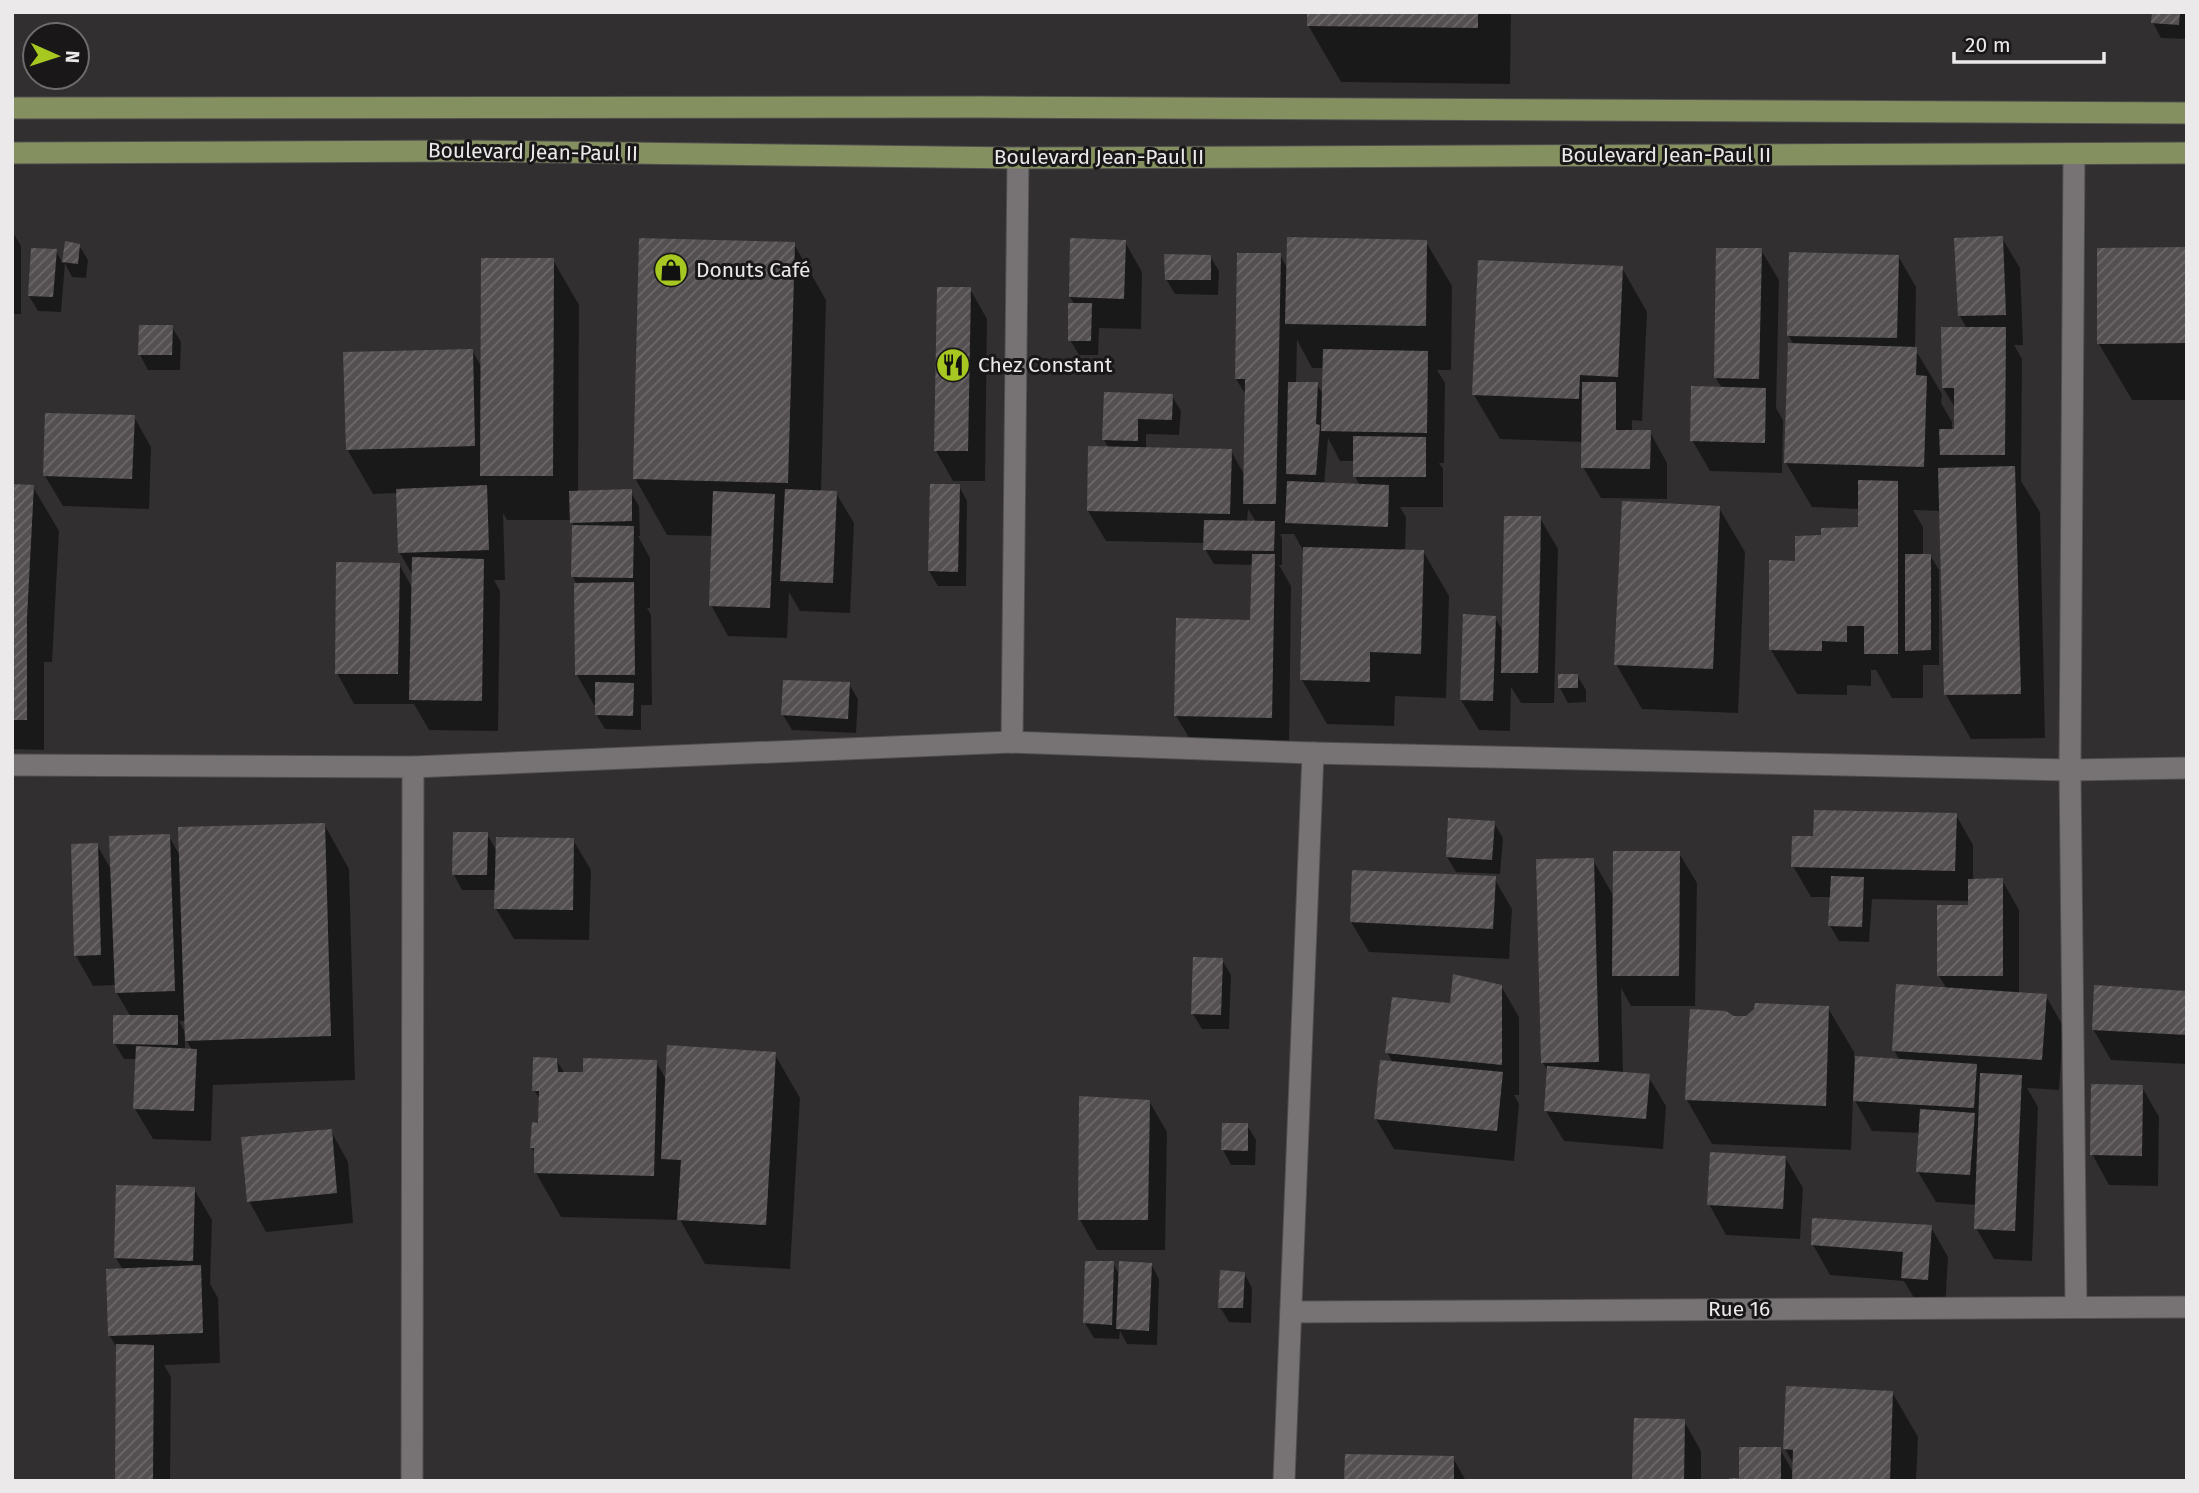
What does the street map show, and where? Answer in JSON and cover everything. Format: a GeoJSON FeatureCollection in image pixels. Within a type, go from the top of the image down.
{"type":"FeatureCollection","features":[{"type":"Feature","properties":{"kind":"main road","name":"Boulevard Jean-Paul II"},"geometry":{"type":"LineString","coordinates":[[12,108],[997,107],[2187,113]]}},
{"type":"Feature","properties":{"kind":"main road","name":"Boulevard Jean-Paul II"},"geometry":{"type":"LineString","coordinates":[[12,153],[462,151],[1018,158],[2187,153]]}},
{"type":"Feature","properties":{"kind":"street"},"geometry":{"type":"LineString","coordinates":[[2074,154],[2070,770],[2076,1307]]}},
{"type":"Feature","properties":{"kind":"street"},"geometry":{"type":"LineString","coordinates":[[1012,742],[1018,158]]}},
{"type":"Feature","properties":{"kind":"street"},"geometry":{"type":"LineString","coordinates":[[12,765],[413,767],[1012,742],[1313,753],[2070,770],[2187,768]]}},
{"type":"Feature","properties":{"kind":"street"},"geometry":{"type":"LineString","coordinates":[[1284,1481],[1313,753]]}},
{"type":"Feature","properties":{"kind":"street"},"geometry":{"type":"LineString","coordinates":[[412,1481],[413,767]]}},
{"type":"Feature","properties":{"kind":"street","name":"Rue 16"},"geometry":{"type":"LineString","coordinates":[[1291,1312],[2187,1307]]}},
{"type":"Feature","properties":{"kind":"building"},"geometry":{"type":"Polygon","coordinates":[[[1307,12],[1478,12],[1478,28],[1307,26],[1307,12]]]}},
{"type":"Feature","properties":{"kind":"building"},"geometry":{"type":"Polygon","coordinates":[[[2152,12],[2180,12],[2179,25],[2151,23],[2152,12]]]}},
{"type":"Feature","properties":{"kind":"building"},"geometry":{"type":"Polygon","coordinates":[[[2003,236],[2006,315],[1958,316],[1954,238],[2003,236]]]}},
{"type":"Feature","properties":{"kind":"building"},"geometry":{"type":"Polygon","coordinates":[[[1287,237],[1427,240],[1426,326],[1285,324],[1287,237]]]}},
{"type":"Feature","properties":{"kind":"building"},"geometry":{"type":"Polygon","coordinates":[[[639,238],[795,242],[788,483],[633,479],[639,238]]]}},
{"type":"Feature","properties":{"kind":"building"},"geometry":{"type":"Polygon","coordinates":[[[1070,238],[1126,240],[1124,299],[1069,297],[1070,238]]]}},
{"type":"Feature","properties":{"kind":"building"},"geometry":{"type":"Polygon","coordinates":[[[65,241],[80,244],[78,264],[62,262],[65,241]]]}},
{"type":"Feature","properties":{"kind":"building"},"geometry":{"type":"Polygon","coordinates":[[[2187,247],[2187,343],[2097,344],[2097,248],[2187,247]]]}},
{"type":"Feature","properties":{"kind":"building"},"geometry":{"type":"Polygon","coordinates":[[[31,248],[57,249],[53,297],[28,296],[31,248]]]}},
{"type":"Feature","properties":{"kind":"building"},"geometry":{"type":"Polygon","coordinates":[[[1716,248],[1762,248],[1759,379],[1714,378],[1716,248]]]}},
{"type":"Feature","properties":{"kind":"building"},"geometry":{"type":"Polygon","coordinates":[[[1789,252],[1899,255],[1897,338],[1787,336],[1789,252]]]}},
{"type":"Feature","properties":{"kind":"building"},"geometry":{"type":"Polygon","coordinates":[[[1237,253],[1281,253],[1276,504],[1243,504],[1245,379],[1235,379],[1237,253]]]}},
{"type":"Feature","properties":{"kind":"building"},"geometry":{"type":"Polygon","coordinates":[[[1164,254],[1211,255],[1211,280],[1165,280],[1164,254]]]}},
{"type":"Feature","properties":{"kind":"building"},"geometry":{"type":"Polygon","coordinates":[[[481,258],[554,258],[553,476],[480,476],[481,258]]]}},
{"type":"Feature","properties":{"kind":"building"},"geometry":{"type":"Polygon","coordinates":[[[1478,260],[1623,266],[1618,377],[1580,375],[1579,399],[1472,395],[1478,260]]]}},
{"type":"Feature","properties":{"kind":"building"},"geometry":{"type":"Polygon","coordinates":[[[937,287],[971,287],[968,451],[934,451],[937,287]]]}},
{"type":"Feature","properties":{"kind":"building"},"geometry":{"type":"Polygon","coordinates":[[[1068,303],[1092,303],[1091,341],[1068,341],[1068,303]]]}},
{"type":"Feature","properties":{"kind":"building"},"geometry":{"type":"Polygon","coordinates":[[[139,325],[173,325],[172,355],[138,355],[139,325]]]}},
{"type":"Feature","properties":{"kind":"building"},"geometry":{"type":"Polygon","coordinates":[[[1941,327],[2006,327],[2005,455],[1940,455],[1939,429],[1954,429],[1954,388],[1942,388],[1941,327]]]}},
{"type":"Feature","properties":{"kind":"building"},"geometry":{"type":"Polygon","coordinates":[[[1788,343],[1917,347],[1916,375],[1927,376],[1924,467],[1784,463],[1788,343]]]}},
{"type":"Feature","properties":{"kind":"building"},"geometry":{"type":"Polygon","coordinates":[[[473,349],[475,446],[346,450],[343,352],[473,349]]]}},
{"type":"Feature","properties":{"kind":"building"},"geometry":{"type":"Polygon","coordinates":[[[1323,349],[1428,351],[1427,433],[1321,431],[1323,349]]]}},
{"type":"Feature","properties":{"kind":"building"},"geometry":{"type":"Polygon","coordinates":[[[1288,382],[1318,382],[1316,424],[1320,425],[1316,475],[1286,474],[1288,382]]]}},
{"type":"Feature","properties":{"kind":"building"},"geometry":{"type":"Polygon","coordinates":[[[1582,382],[1616,382],[1616,430],[1651,430],[1650,469],[1581,468],[1582,382]]]}},
{"type":"Feature","properties":{"kind":"building"},"geometry":{"type":"Polygon","coordinates":[[[1691,386],[1766,388],[1765,443],[1690,441],[1691,386]]]}},
{"type":"Feature","properties":{"kind":"building"},"geometry":{"type":"Polygon","coordinates":[[[1104,392],[1173,394],[1172,420],[1138,419],[1138,441],[1102,440],[1104,392]]]}},
{"type":"Feature","properties":{"kind":"building"},"geometry":{"type":"Polygon","coordinates":[[[45,413],[135,415],[132,479],[43,476],[45,413]]]}},
{"type":"Feature","properties":{"kind":"building"},"geometry":{"type":"Polygon","coordinates":[[[1353,436],[1426,437],[1426,477],[1353,477],[1353,436]]]}},
{"type":"Feature","properties":{"kind":"building"},"geometry":{"type":"Polygon","coordinates":[[[1088,446],[1232,449],[1230,514],[1087,511],[1088,446]]]}},
{"type":"Feature","properties":{"kind":"building"},"geometry":{"type":"Polygon","coordinates":[[[2015,466],[2021,694],[1944,695],[1938,468],[2015,466]]]}},
{"type":"Feature","properties":{"kind":"building"},"geometry":{"type":"Polygon","coordinates":[[[1858,480],[1898,481],[1898,654],[1864,654],[1864,626],[1847,626],[1847,642],[1822,641],[1822,651],[1769,650],[1769,560],[1795,561],[1795,536],[1821,535],[1821,528],[1858,527],[1858,480]]]}},
{"type":"Feature","properties":{"kind":"building"},"geometry":{"type":"Polygon","coordinates":[[[1287,481],[1389,485],[1388,527],[1285,523],[1287,481]]]}},
{"type":"Feature","properties":{"kind":"building"},"geometry":{"type":"Polygon","coordinates":[[[12,484],[34,485],[27,618],[27,720],[12,720],[12,484]]]}},
{"type":"Feature","properties":{"kind":"building"},"geometry":{"type":"Polygon","coordinates":[[[930,484],[960,484],[958,572],[928,571],[930,484]]]}},
{"type":"Feature","properties":{"kind":"building"},"geometry":{"type":"Polygon","coordinates":[[[487,485],[489,550],[398,553],[396,489],[487,485]]]}},
{"type":"Feature","properties":{"kind":"building"},"geometry":{"type":"Polygon","coordinates":[[[632,489],[632,521],[570,523],[569,491],[632,489]]]}},
{"type":"Feature","properties":{"kind":"building"},"geometry":{"type":"Polygon","coordinates":[[[785,489],[837,491],[833,583],[780,581],[785,489]]]}},
{"type":"Feature","properties":{"kind":"building"},"geometry":{"type":"Polygon","coordinates":[[[713,491],[775,494],[770,608],[709,606],[713,491]]]}},
{"type":"Feature","properties":{"kind":"building"},"geometry":{"type":"Polygon","coordinates":[[[1622,501],[1720,506],[1713,669],[1614,665],[1622,501]]]}},
{"type":"Feature","properties":{"kind":"building"},"geometry":{"type":"Polygon","coordinates":[[[1504,516],[1541,516],[1538,673],[1501,673],[1504,516]]]}},
{"type":"Feature","properties":{"kind":"building"},"geometry":{"type":"Polygon","coordinates":[[[1204,520],[1275,521],[1274,551],[1203,550],[1204,520]]]}},
{"type":"Feature","properties":{"kind":"building"},"geometry":{"type":"Polygon","coordinates":[[[572,525],[634,526],[633,578],[571,577],[572,525]]]}},
{"type":"Feature","properties":{"kind":"building"},"geometry":{"type":"Polygon","coordinates":[[[1303,547],[1424,550],[1421,654],[1370,652],[1370,682],[1300,680],[1303,547]]]}},
{"type":"Feature","properties":{"kind":"building"},"geometry":{"type":"Polygon","coordinates":[[[1252,554],[1275,554],[1272,718],[1174,716],[1176,618],[1250,620],[1252,554]]]}},
{"type":"Feature","properties":{"kind":"building"},"geometry":{"type":"Polygon","coordinates":[[[1905,554],[1931,554],[1931,650],[1905,651],[1905,554]]]}},
{"type":"Feature","properties":{"kind":"building"},"geometry":{"type":"Polygon","coordinates":[[[412,557],[484,559],[482,701],[409,700],[412,557]]]}},
{"type":"Feature","properties":{"kind":"building"},"geometry":{"type":"Polygon","coordinates":[[[336,562],[400,563],[398,674],[335,674],[336,562]]]}},
{"type":"Feature","properties":{"kind":"building"},"geometry":{"type":"Polygon","coordinates":[[[634,582],[635,675],[575,675],[574,583],[634,582]]]}},
{"type":"Feature","properties":{"kind":"building"},"geometry":{"type":"Polygon","coordinates":[[[1463,614],[1496,616],[1493,701],[1460,700],[1463,614]]]}},
{"type":"Feature","properties":{"kind":"building"},"geometry":{"type":"Polygon","coordinates":[[[1558,674],[1578,674],[1578,688],[1558,688],[1558,674]]]}},
{"type":"Feature","properties":{"kind":"building"},"geometry":{"type":"Polygon","coordinates":[[[783,680],[850,682],[848,719],[781,715],[783,680]]]}},
{"type":"Feature","properties":{"kind":"building"},"geometry":{"type":"Polygon","coordinates":[[[595,682],[634,683],[633,716],[595,715],[595,682]]]}},
{"type":"Feature","properties":{"kind":"building"},"geometry":{"type":"Polygon","coordinates":[[[1814,810],[1957,813],[1955,871],[1791,867],[1792,836],[1813,836],[1814,810]]]}},
{"type":"Feature","properties":{"kind":"building"},"geometry":{"type":"Polygon","coordinates":[[[1448,818],[1495,821],[1492,860],[1446,857],[1448,818]]]}},
{"type":"Feature","properties":{"kind":"building"},"geometry":{"type":"Polygon","coordinates":[[[325,823],[331,1036],[185,1041],[178,827],[325,823]]]}},
{"type":"Feature","properties":{"kind":"building"},"geometry":{"type":"Polygon","coordinates":[[[453,832],[488,832],[487,875],[452,875],[453,832]]]}},
{"type":"Feature","properties":{"kind":"building"},"geometry":{"type":"Polygon","coordinates":[[[170,834],[175,991],[115,993],[109,836],[170,834]]]}},
{"type":"Feature","properties":{"kind":"building"},"geometry":{"type":"Polygon","coordinates":[[[496,837],[574,838],[573,910],[494,909],[496,837]]]}},
{"type":"Feature","properties":{"kind":"building"},"geometry":{"type":"Polygon","coordinates":[[[98,843],[101,955],[74,956],[71,844],[98,843]]]}},
{"type":"Feature","properties":{"kind":"building"},"geometry":{"type":"Polygon","coordinates":[[[1613,851],[1680,851],[1679,976],[1612,976],[1613,851]]]}},
{"type":"Feature","properties":{"kind":"building"},"geometry":{"type":"Polygon","coordinates":[[[1594,858],[1599,1062],[1541,1063],[1536,859],[1594,858]]]}},
{"type":"Feature","properties":{"kind":"building"},"geometry":{"type":"Polygon","coordinates":[[[1352,870],[1496,876],[1493,929],[1350,922],[1352,870]]]}},
{"type":"Feature","properties":{"kind":"building"},"geometry":{"type":"Polygon","coordinates":[[[1831,876],[1864,877],[1862,927],[1828,926],[1831,876]]]}},
{"type":"Feature","properties":{"kind":"building"},"geometry":{"type":"Polygon","coordinates":[[[2003,878],[2003,976],[1937,976],[1937,905],[1968,905],[1968,879],[2003,878]]]}},
{"type":"Feature","properties":{"kind":"building"},"geometry":{"type":"Polygon","coordinates":[[[1193,957],[1223,958],[1221,1015],[1191,1014],[1193,957]]]}},
{"type":"Feature","properties":{"kind":"building"},"geometry":{"type":"Polygon","coordinates":[[[1453,974],[1502,985],[1502,1065],[1385,1053],[1392,997],[1450,1003],[1453,974]]]}},
{"type":"Feature","properties":{"kind":"building"},"geometry":{"type":"Polygon","coordinates":[[[1896,984],[2047,994],[2042,1060],[1892,1051],[1896,984]]]}},
{"type":"Feature","properties":{"kind":"building"},"geometry":{"type":"Polygon","coordinates":[[[2094,985],[2187,991],[2187,1035],[2092,1030],[2094,985]]]}},
{"type":"Feature","properties":{"kind":"building"},"geometry":{"type":"Polygon","coordinates":[[[1755,1003],[1829,1006],[1826,1106],[1685,1100],[1690,1009],[1726,1011],[1734,1016],[1746,1016],[1754,1009],[1755,1003]]]}},
{"type":"Feature","properties":{"kind":"building"},"geometry":{"type":"Polygon","coordinates":[[[113,1015],[178,1015],[178,1045],[113,1044],[113,1015]]]}},
{"type":"Feature","properties":{"kind":"building"},"geometry":{"type":"Polygon","coordinates":[[[667,1045],[776,1052],[766,1225],[677,1220],[681,1160],[661,1159],[667,1045]]]}},
{"type":"Feature","properties":{"kind":"building"},"geometry":{"type":"Polygon","coordinates":[[[136,1046],[197,1049],[194,1111],[133,1109],[136,1046]]]}},
{"type":"Feature","properties":{"kind":"building"},"geometry":{"type":"Polygon","coordinates":[[[1855,1056],[1977,1064],[1974,1108],[1853,1101],[1855,1056]]]}},
{"type":"Feature","properties":{"kind":"building"},"geometry":{"type":"Polygon","coordinates":[[[533,1057],[557,1058],[558,1072],[583,1072],[583,1058],[657,1060],[654,1176],[534,1173],[534,1148],[530,1148],[532,1122],[538,1123],[539,1091],[532,1091],[533,1057]]]}},
{"type":"Feature","properties":{"kind":"building"},"geometry":{"type":"Polygon","coordinates":[[[1380,1060],[1503,1072],[1497,1131],[1374,1119],[1380,1060]]]}},
{"type":"Feature","properties":{"kind":"building"},"geometry":{"type":"Polygon","coordinates":[[[1547,1066],[1650,1074],[1646,1119],[1544,1111],[1547,1066]]]}},
{"type":"Feature","properties":{"kind":"building"},"geometry":{"type":"Polygon","coordinates":[[[1980,1073],[2022,1075],[2015,1231],[1974,1229],[1980,1073]]]}},
{"type":"Feature","properties":{"kind":"building"},"geometry":{"type":"Polygon","coordinates":[[[2091,1084],[2143,1085],[2142,1156],[2090,1155],[2091,1084]]]}},
{"type":"Feature","properties":{"kind":"building"},"geometry":{"type":"Polygon","coordinates":[[[1079,1096],[1150,1100],[1148,1220],[1078,1220],[1079,1096]]]}},
{"type":"Feature","properties":{"kind":"building"},"geometry":{"type":"Polygon","coordinates":[[[1920,1109],[1975,1113],[1970,1175],[1916,1172],[1920,1109]]]}},
{"type":"Feature","properties":{"kind":"building"},"geometry":{"type":"Polygon","coordinates":[[[1222,1123],[1248,1123],[1248,1151],[1221,1150],[1222,1123]]]}},
{"type":"Feature","properties":{"kind":"building"},"geometry":{"type":"Polygon","coordinates":[[[332,1129],[337,1193],[247,1202],[241,1137],[332,1129]]]}},
{"type":"Feature","properties":{"kind":"building"},"geometry":{"type":"Polygon","coordinates":[[[1710,1152],[1786,1156],[1783,1209],[1707,1205],[1710,1152]]]}},
{"type":"Feature","properties":{"kind":"building"},"geometry":{"type":"Polygon","coordinates":[[[116,1185],[195,1187],[193,1261],[114,1258],[116,1185]]]}},
{"type":"Feature","properties":{"kind":"building"},"geometry":{"type":"Polygon","coordinates":[[[1812,1218],[1932,1225],[1928,1280],[1901,1278],[1903,1252],[1811,1245],[1812,1218]]]}},
{"type":"Feature","properties":{"kind":"building"},"geometry":{"type":"Polygon","coordinates":[[[1085,1261],[1114,1261],[1112,1325],[1083,1323],[1085,1261]]]}},
{"type":"Feature","properties":{"kind":"building"},"geometry":{"type":"Polygon","coordinates":[[[1119,1261],[1152,1263],[1149,1331],[1116,1329],[1119,1261]]]}},
{"type":"Feature","properties":{"kind":"building"},"geometry":{"type":"Polygon","coordinates":[[[201,1265],[203,1333],[108,1336],[106,1269],[201,1265]]]}},
{"type":"Feature","properties":{"kind":"building"},"geometry":{"type":"Polygon","coordinates":[[[1220,1270],[1245,1272],[1243,1308],[1218,1308],[1220,1270]]]}},
{"type":"Feature","properties":{"kind":"building"},"geometry":{"type":"Polygon","coordinates":[[[116,1344],[154,1345],[153,1481],[115,1481],[116,1344]]]}},
{"type":"Feature","properties":{"kind":"building"},"geometry":{"type":"Polygon","coordinates":[[[1786,1386],[1893,1391],[1890,1481],[1792,1481],[1793,1450],[1783,1449],[1786,1386]]]}},
{"type":"Feature","properties":{"kind":"building"},"geometry":{"type":"Polygon","coordinates":[[[1634,1418],[1685,1419],[1684,1481],[1632,1481],[1634,1418]]]}},
{"type":"Feature","properties":{"kind":"building"},"geometry":{"type":"Polygon","coordinates":[[[1739,1447],[1781,1447],[1781,1481],[1729,1481],[1729,1478],[1739,1478],[1739,1447]]]}},
{"type":"Feature","properties":{"kind":"building"},"geometry":{"type":"Polygon","coordinates":[[[1345,1454],[1454,1456],[1454,1481],[1344,1481],[1345,1454]]]}},
{"type":"Feature","properties":{"kind":"place","name":"Donuts Café"},"geometry":{"type":"Point","coordinates":[671,270]}},
{"type":"Feature","properties":{"kind":"place","name":"Chez Constant"},"geometry":{"type":"Point","coordinates":[953,365]}}]}
